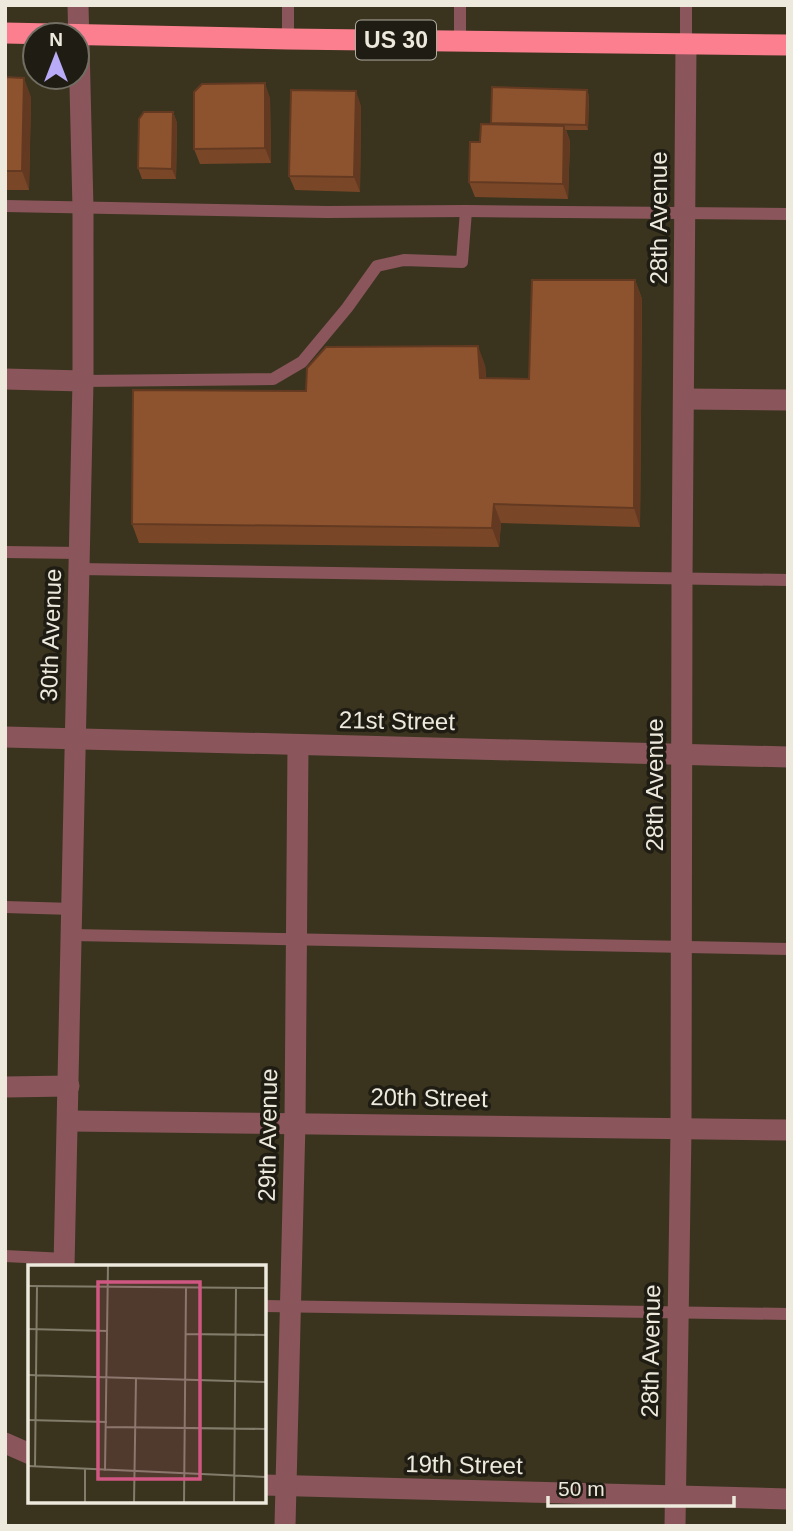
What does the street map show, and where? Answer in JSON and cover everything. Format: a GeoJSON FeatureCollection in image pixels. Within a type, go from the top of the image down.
{"type":"FeatureCollection","features":[{"type":"Feature","properties":{"kind":"highway","name":"US 30"},"geometry":{"type":"LineString","coordinates":[[91,34],[788,45]]}},
{"type":"Feature","properties":{"kind":"street","name":"28th Avenue"},"geometry":{"type":"LineString","coordinates":[[675,1526],[681,1129],[685,44]]}},
{"type":"Feature","properties":{"kind":"street","name":"30th Avenue"},"geometry":{"type":"LineString","coordinates":[[64,1263],[83,381],[80,91]]}},
{"type":"Feature","properties":{"kind":"street"},"geometry":{"type":"LineString","coordinates":[[5,379],[83,381]]}},
{"type":"Feature","properties":{"kind":"street"},"geometry":{"type":"LineString","coordinates":[[685,399],[788,400]]}},
{"type":"Feature","properties":{"kind":"street","name":"21st Street"},"geometry":{"type":"LineString","coordinates":[[5,737],[788,757]]}},
{"type":"Feature","properties":{"kind":"street","name":"29th Avenue"},"geometry":{"type":"LineString","coordinates":[[285,1526],[275,1486],[291,1307],[298,745]]}},
{"type":"Feature","properties":{"kind":"street"},"geometry":{"type":"LineString","coordinates":[[5,1087],[69,1086]]}},
{"type":"Feature","properties":{"kind":"street","name":"20th Street"},"geometry":{"type":"LineString","coordinates":[[69,1121],[788,1130]]}},
{"type":"Feature","properties":{"kind":"street"},"geometry":{"type":"LineString","coordinates":[[5,1443],[28,1453]]}},
{"type":"Feature","properties":{"kind":"street","name":"19th Street"},"geometry":{"type":"LineString","coordinates":[[275,1486],[788,1499]]}},
{"type":"Feature","properties":{"kind":"lane"},"geometry":{"type":"LineString","coordinates":[[288,5],[288,39]]}},
{"type":"Feature","properties":{"kind":"lane"},"geometry":{"type":"LineString","coordinates":[[460,5],[460,40]]}},
{"type":"Feature","properties":{"kind":"lane"},"geometry":{"type":"LineString","coordinates":[[685,44],[686,5]]}},
{"type":"Feature","properties":{"kind":"lane"},"geometry":{"type":"LineString","coordinates":[[5,206],[327,212],[788,214]]}},
{"type":"Feature","properties":{"kind":"lane"},"geometry":{"type":"LineString","coordinates":[[83,381],[273,379],[302,362],[347,308],[377,265],[404,260],[462,262],[466,211]]}},
{"type":"Feature","properties":{"kind":"lane"},"geometry":{"type":"LineString","coordinates":[[5,552],[79,561],[788,580]]}},
{"type":"Feature","properties":{"kind":"lane"},"geometry":{"type":"LineString","coordinates":[[5,907],[73,909]]}},
{"type":"Feature","properties":{"kind":"lane"},"geometry":{"type":"LineString","coordinates":[[72,935],[788,949]]}},
{"type":"Feature","properties":{"kind":"lane"},"geometry":{"type":"LineString","coordinates":[[5,1256],[64,1263]]}},
{"type":"Feature","properties":{"kind":"lane"},"geometry":{"type":"LineString","coordinates":[[266,1306],[788,1314]]}},
{"type":"Feature","properties":{"kind":"building"},"geometry":{"type":"Polygon","coordinates":[[[5,77],[21,78],[21,91],[24,91],[22,171],[5,171],[5,77]]]}},
{"type":"Feature","properties":{"kind":"building"},"geometry":{"type":"Polygon","coordinates":[[[265,83],[265,148],[194,149],[194,92],[202,84],[265,83]]]}},
{"type":"Feature","properties":{"kind":"building"},"geometry":{"type":"Polygon","coordinates":[[[492,87],[587,90],[586,125],[491,123],[492,87]]]}},
{"type":"Feature","properties":{"kind":"building"},"geometry":{"type":"Polygon","coordinates":[[[291,90],[356,91],[354,177],[289,176],[291,90]]]}},
{"type":"Feature","properties":{"kind":"building"},"geometry":{"type":"Polygon","coordinates":[[[144,112],[173,112],[172,169],[138,168],[139,119],[144,112]]]}},
{"type":"Feature","properties":{"kind":"building"},"geometry":{"type":"Polygon","coordinates":[[[481,124],[564,126],[563,184],[469,182],[470,142],[480,142],[481,124]]]}},
{"type":"Feature","properties":{"kind":"building"},"geometry":{"type":"Polygon","coordinates":[[[532,280],[635,280],[634,508],[494,504],[492,528],[132,524],[133,390],[306,391],[307,368],[326,347],[478,346],[480,378],[529,379],[532,280]]]}}]}
